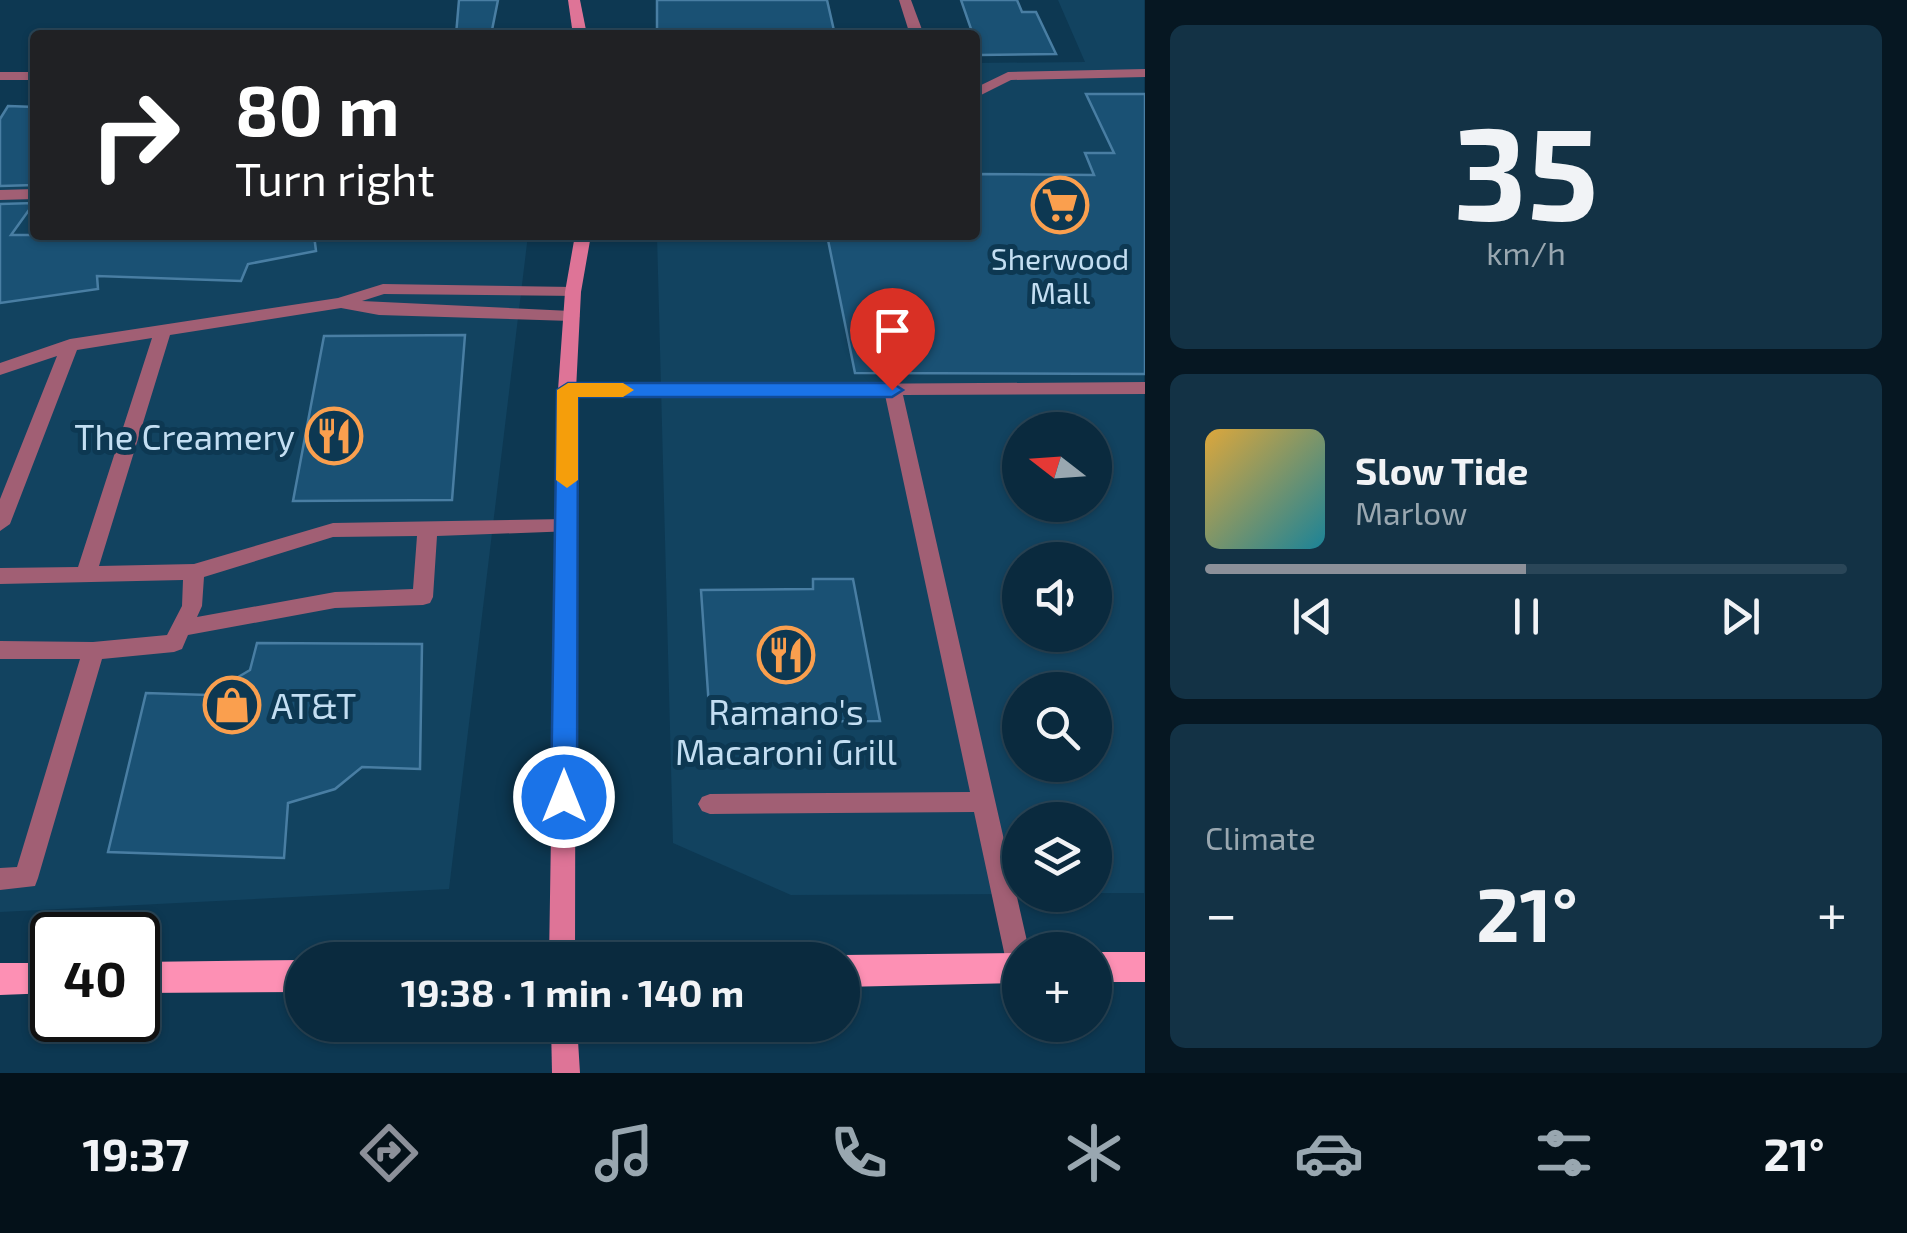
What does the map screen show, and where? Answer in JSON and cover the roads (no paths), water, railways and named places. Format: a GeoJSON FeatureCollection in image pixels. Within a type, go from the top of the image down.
{"type":"FeatureCollection","features":[{"type":"Feature","properties":{"kind":"main road"},"geometry":{"type":"LineString","coordinates":[[860,971],[1002,967]]}},
{"type":"Feature","properties":{"kind":"main road"},"geometry":{"type":"LineString","coordinates":[[1112,967],[1144,967]]}},
{"type":"Feature","properties":{"kind":"main road"},"geometry":{"type":"LineString","coordinates":[[160,978],[285,976]]}},
{"type":"Feature","properties":{"kind":"main road"},"geometry":{"type":"LineString","coordinates":[[0,979],[30,978]]}},
{"type":"Feature","properties":{"kind":"street"},"geometry":{"type":"LineString","coordinates":[[574,0],[579,30]]}},
{"type":"Feature","properties":{"kind":"street"},"geometry":{"type":"LineString","coordinates":[[905,0],[915,30]]}},
{"type":"Feature","properties":{"kind":"street"},"geometry":{"type":"LineString","coordinates":[[980,91],[1008,76],[1144,73]]}},
{"type":"Feature","properties":{"kind":"street"},"geometry":{"type":"LineString","coordinates":[[0,76],[30,76]]}},
{"type":"Feature","properties":{"kind":"street"},"geometry":{"type":"LineString","coordinates":[[0,194],[30,194]]}},
{"type":"Feature","properties":{"kind":"street"},"geometry":{"type":"LineString","coordinates":[[562,942],[568,390],[572,292],[582,240]]}},
{"type":"Feature","properties":{"kind":"street"},"geometry":{"type":"LineString","coordinates":[[0,369],[70,345],[340,303],[383,288],[572,292]]}},
{"type":"Feature","properties":{"kind":"street"},"geometry":{"type":"LineString","coordinates":[[340,303],[378,310],[571,316]]}},
{"type":"Feature","properties":{"kind":"street"},"geometry":{"type":"LineString","coordinates":[[86,575],[163,330]]}},
{"type":"Feature","properties":{"kind":"street"},"geometry":{"type":"LineString","coordinates":[[0,524],[70,345]]}},
{"type":"Feature","properties":{"kind":"street"},"geometry":{"type":"LineString","coordinates":[[568,390],[1144,388]]}},
{"type":"Feature","properties":{"kind":"street"},"geometry":{"type":"LineString","coordinates":[[892,390],[1012,932]]}},
{"type":"Feature","properties":{"kind":"street"},"geometry":{"type":"LineString","coordinates":[[0,576],[194,572],[333,530],[566,526]]}},
{"type":"Feature","properties":{"kind":"street"},"geometry":{"type":"LineString","coordinates":[[0,650],[93,651],[335,600],[423,597],[426,528]]}},
{"type":"Feature","properties":{"kind":"street"},"geometry":{"type":"LineString","coordinates":[[178,636],[192,606],[194,572]]}},
{"type":"Feature","properties":{"kind":"street"},"geometry":{"type":"LineString","coordinates":[[0,878],[26,878],[93,651]]}},
{"type":"Feature","properties":{"kind":"street"},"geometry":{"type":"LineString","coordinates":[[710,804],[984,802]]}},
{"type":"Feature","properties":{"kind":"street"},"geometry":{"type":"LineString","coordinates":[[565,1042],[566,1073]]}},
{"type":"Feature","properties":{"kind":"place","name":"Sherwood Mall"},"geometry":{"type":"Point","coordinates":[1060,205]}},
{"type":"Feature","properties":{"kind":"place","name":"The Creamery"},"geometry":{"type":"Point","coordinates":[334,436]}},
{"type":"Feature","properties":{"kind":"place","name":"Ramano's Macaroni Grill"},"geometry":{"type":"Point","coordinates":[786,655]}},
{"type":"Feature","properties":{"kind":"place","name":"AT&T"},"geometry":{"type":"Point","coordinates":[232,705]}}]}
